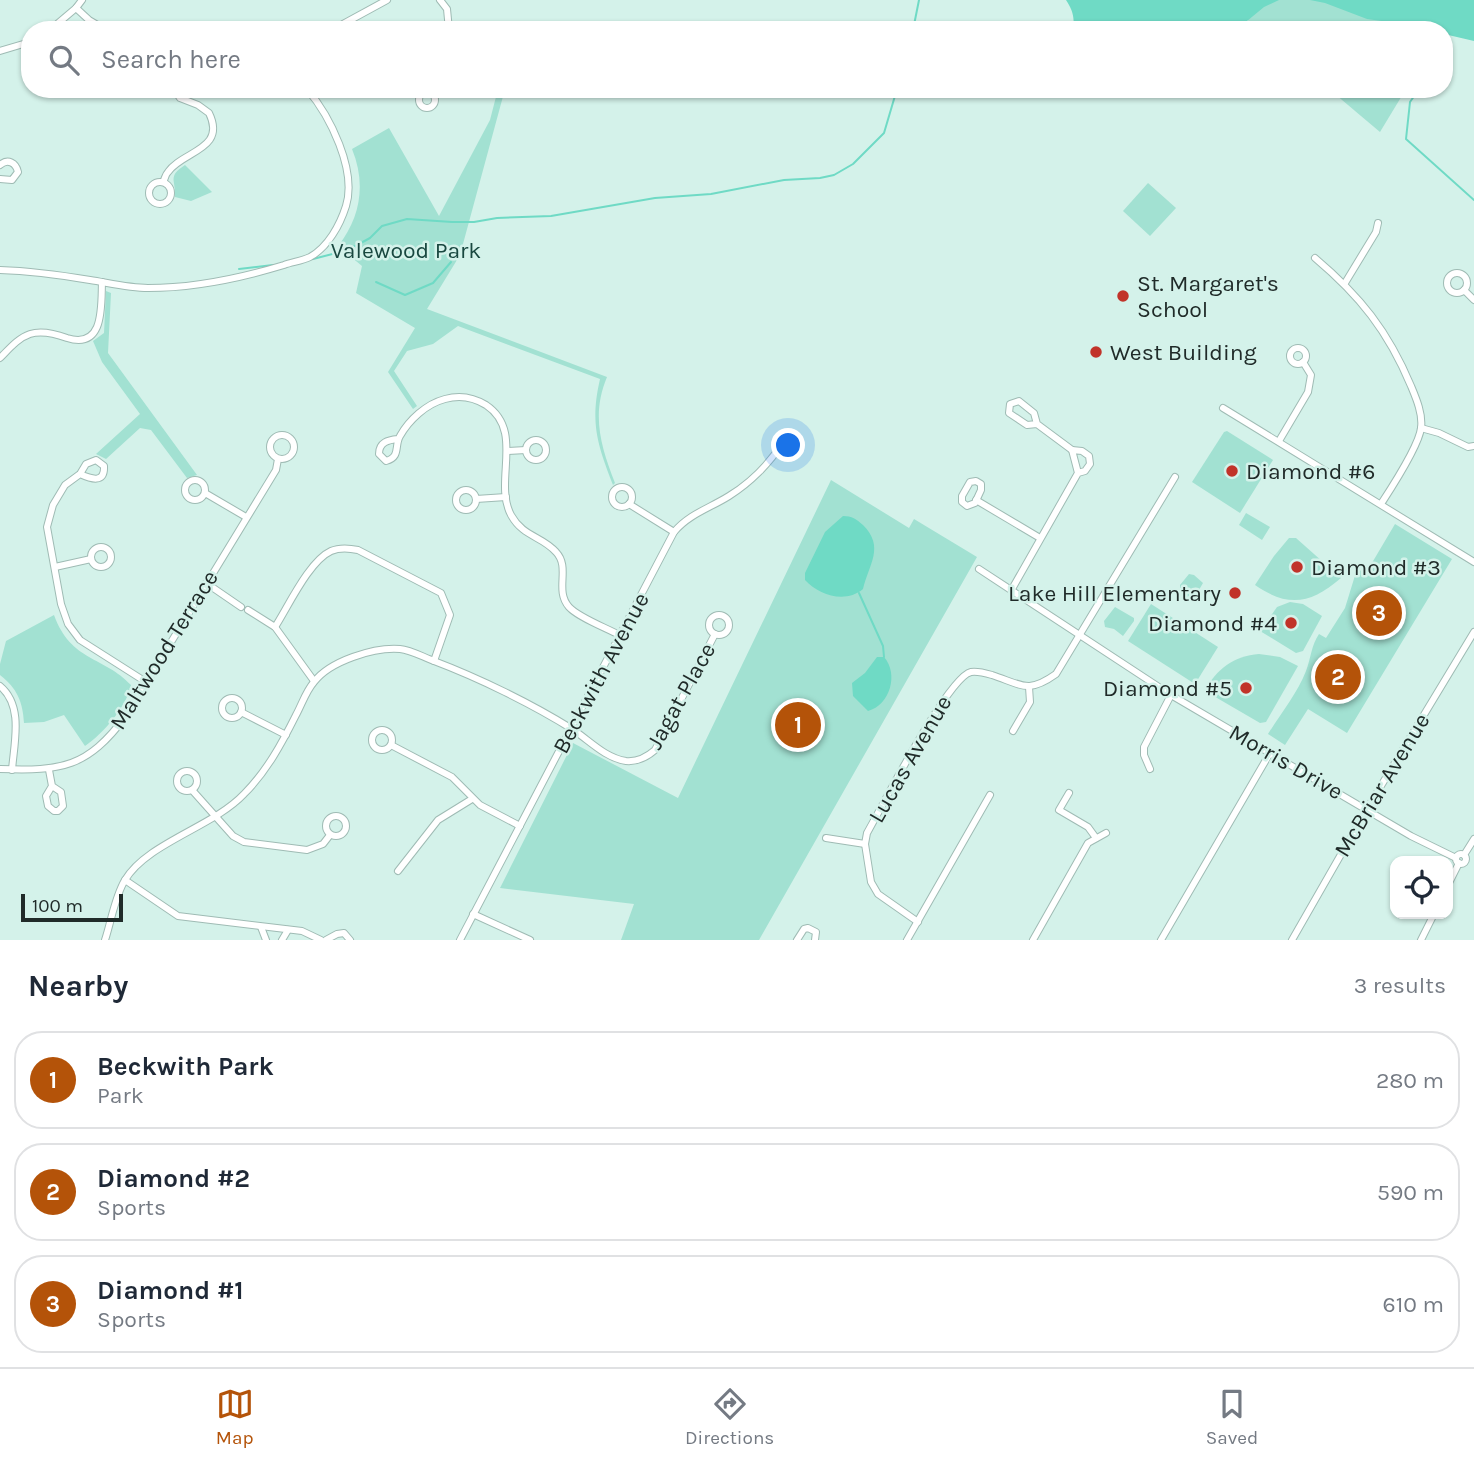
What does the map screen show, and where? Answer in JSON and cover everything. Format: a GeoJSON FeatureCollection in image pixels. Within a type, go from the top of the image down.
{"type":"FeatureCollection","features":[{"type":"Feature","properties":{"kind":"street"},"geometry":{"type":"LineString","coordinates":[[61,21],[82,0]]}},
{"type":"Feature","properties":{"kind":"street"},"geometry":{"type":"LineString","coordinates":[[348,21],[387,0]]}},
{"type":"Feature","properties":{"kind":"street"},"geometry":{"type":"LineString","coordinates":[[440,0],[447,9],[448,21]]}},
{"type":"Feature","properties":{"kind":"street"},"geometry":{"type":"LineString","coordinates":[[76,8],[91,21]]}},
{"type":"Feature","properties":{"kind":"street"},"geometry":{"type":"LineString","coordinates":[[0,51],[21,44]]}},
{"type":"Feature","properties":{"kind":"street"},"geometry":{"type":"LineString","coordinates":[[163,182],[168,171],[208,142],[214,129],[209,113],[198,105],[179,98]]}},
{"type":"Feature","properties":{"kind":"street"},"geometry":{"type":"LineString","coordinates":[[0,270],[26,271],[146,288],[196,284],[264,271],[309,257],[324,245],[342,218],[349,181],[345,159],[314,98]]}},
{"type":"Feature","properties":{"kind":"street"},"geometry":{"type":"LineString","coordinates":[[0,165],[6,161],[11,162],[15,164],[18,172],[12,180],[0,179]]}},
{"type":"Feature","properties":{"kind":"street"},"geometry":{"type":"LineString","coordinates":[[1345,283],[1376,232],[1378,223]]}},
{"type":"Feature","properties":{"kind":"street"},"geometry":{"type":"LineString","coordinates":[[1315,258],[1345,283],[1374,316],[1402,363],[1418,402],[1421,428],[1406,463],[1381,504]]}},
{"type":"Feature","properties":{"kind":"street"},"geometry":{"type":"LineString","coordinates":[[0,358],[28,334],[56,334],[77,341],[86,339],[94,333],[99,322],[102,282]]}},
{"type":"Feature","properties":{"kind":"street"},"geometry":{"type":"LineString","coordinates":[[1464,290],[1474,300]]}},
{"type":"Feature","properties":{"kind":"street"},"geometry":{"type":"LineString","coordinates":[[1279,441],[1308,392],[1311,375],[1303,362]]}},
{"type":"Feature","properties":{"kind":"street"},"geometry":{"type":"LineString","coordinates":[[398,439],[417,415],[444,399],[468,397],[484,404],[497,416],[505,432],[506,497],[510,514],[519,527],[550,546],[559,556],[563,568],[562,593],[569,607],[621,636]]}},
{"type":"Feature","properties":{"kind":"street"},"geometry":{"type":"LineString","coordinates":[[1037,424],[1037,415],[1019,401],[1010,404],[1009,413],[1027,425],[1037,424],[1072,450],[1082,451],[1089,456],[1090,464],[1085,471],[1078,472]]}},
{"type":"Feature","properties":{"kind":"street"},"geometry":{"type":"LineString","coordinates":[[1223,408],[1474,562]]}},
{"type":"Feature","properties":{"kind":"street"},"geometry":{"type":"LineString","coordinates":[[1421,428],[1439,433],[1468,447],[1474,446]]}},
{"type":"Feature","properties":{"kind":"street","name":"Maltwood Terrace"},"geometry":{"type":"LineString","coordinates":[[282,435],[291,439],[294,449],[288,457],[278,459],[271,453],[270,443],[282,435]]}},
{"type":"Feature","properties":{"kind":"street","name":"Beckwith Avenue"},"geometry":{"type":"LineString","coordinates":[[460,940],[674,532],[691,517],[730,495],[754,476],[768,463],[783,442]]}},
{"type":"Feature","properties":{"kind":"street"},"geometry":{"type":"LineString","coordinates":[[507,451],[526,450]]}},
{"type":"Feature","properties":{"kind":"street"},"geometry":{"type":"LineString","coordinates":[[1012,589],[1078,472],[1072,450]]}},
{"type":"Feature","properties":{"kind":"street","name":"Maltwood Terrace"},"geometry":{"type":"LineString","coordinates":[[0,769],[49,770],[73,762],[110,738],[276,470],[278,459]]}},
{"type":"Feature","properties":{"kind":"street"},"geometry":{"type":"LineString","coordinates":[[80,474],[65,485],[53,505],[47,527],[61,604],[68,624],[80,640],[146,682]]}},
{"type":"Feature","properties":{"kind":"street"},"geometry":{"type":"LineString","coordinates":[[1013,731],[1030,702],[1029,687],[1040,685],[1056,674],[1175,477]]}},
{"type":"Feature","properties":{"kind":"street"},"geometry":{"type":"LineString","coordinates":[[205,493],[246,517]]}},
{"type":"Feature","properties":{"kind":"street"},"geometry":{"type":"LineString","coordinates":[[476,499],[506,497]]}},
{"type":"Feature","properties":{"kind":"street"},"geometry":{"type":"LineString","coordinates":[[976,500],[1040,538]]}},
{"type":"Feature","properties":{"kind":"street"},"geometry":{"type":"LineString","coordinates":[[629,504],[674,532]]}},
{"type":"Feature","properties":{"kind":"street"},"geometry":{"type":"LineString","coordinates":[[275,627],[316,563],[331,551],[345,548],[358,550],[441,593],[450,615],[434,661]]}},
{"type":"Feature","properties":{"kind":"street"},"geometry":{"type":"LineString","coordinates":[[55,567],[91,559]]}},
{"type":"Feature","properties":{"kind":"street","name":"Morris Drive"},"geometry":{"type":"LineString","coordinates":[[979,569],[1171,695],[1411,835],[1461,859]]}},
{"type":"Feature","properties":{"kind":"street"},"geometry":{"type":"LineString","coordinates":[[206,583],[275,627],[314,681]]}},
{"type":"Feature","properties":{"kind":"street","name":"McBriar Avenue"},"geometry":{"type":"LineString","coordinates":[[1292,940],[1474,632]]}},
{"type":"Feature","properties":{"kind":"street","name":"Jagat Place"},"geometry":{"type":"LineString","coordinates":[[572,729],[594,746],[618,758],[633,761],[648,756],[660,743],[715,634]]}},
{"type":"Feature","properties":{"kind":"street"},"geometry":{"type":"LineString","coordinates":[[104,940],[125,880],[147,858],[217,816],[242,797],[262,775],[314,681],[342,661],[385,648],[404,649],[464,672],[572,729]]}},
{"type":"Feature","properties":{"kind":"street","name":"Lucas Avenue"},"geometry":{"type":"LineString","coordinates":[[918,922],[878,894],[871,882],[865,844],[867,833],[948,692],[961,677],[971,672],[984,673],[1029,687]]}},
{"type":"Feature","properties":{"kind":"street"},"geometry":{"type":"LineString","coordinates":[[0,686],[13,704],[15,721],[12,770]]}},
{"type":"Feature","properties":{"kind":"street"},"geometry":{"type":"LineString","coordinates":[[1150,769],[1144,755],[1144,747],[1171,695]]}},
{"type":"Feature","properties":{"kind":"street"},"geometry":{"type":"LineString","coordinates":[[242,712],[286,735]]}},
{"type":"Feature","properties":{"kind":"street"},"geometry":{"type":"LineString","coordinates":[[391,744],[452,777],[472,799],[520,826]]}},
{"type":"Feature","properties":{"kind":"street"},"geometry":{"type":"LineString","coordinates":[[1161,940],[1270,753]]}},
{"type":"Feature","properties":{"kind":"street"},"geometry":{"type":"LineString","coordinates":[[49,770],[52,786]]}},
{"type":"Feature","properties":{"kind":"street"},"geometry":{"type":"LineString","coordinates":[[192,790],[233,836],[244,842],[307,850],[323,844],[330,835]]}},
{"type":"Feature","properties":{"kind":"street"},"geometry":{"type":"LineString","coordinates":[[1069,793],[1059,810],[1088,827],[1096,838]]}},
{"type":"Feature","properties":{"kind":"street"},"geometry":{"type":"LineString","coordinates":[[907,940],[990,795]]}},
{"type":"Feature","properties":{"kind":"street"},"geometry":{"type":"LineString","coordinates":[[398,871],[438,820],[472,799]]}},
{"type":"Feature","properties":{"kind":"street"},"geometry":{"type":"LineString","coordinates":[[1033,940],[1088,843],[1106,833]]}},
{"type":"Feature","properties":{"kind":"street"},"geometry":{"type":"LineString","coordinates":[[826,838],[865,844]]}},
{"type":"Feature","properties":{"kind":"street"},"geometry":{"type":"LineString","coordinates":[[1453,876],[1474,839]]}},
{"type":"Feature","properties":{"kind":"street"},"geometry":{"type":"LineString","coordinates":[[1461,859],[1474,862]]}},
{"type":"Feature","properties":{"kind":"street"},"geometry":{"type":"LineString","coordinates":[[125,880],[178,916],[302,931],[323,940],[344,933],[350,940]]}},
{"type":"Feature","properties":{"kind":"street"},"geometry":{"type":"LineString","coordinates":[[474,914],[530,940]]}},
{"type":"Feature","properties":{"kind":"street"},"geometry":{"type":"LineString","coordinates":[[1421,940],[1432,919]]}},
{"type":"Feature","properties":{"kind":"street"},"geometry":{"type":"LineString","coordinates":[[261,927],[266,940]]}},
{"type":"Feature","properties":{"kind":"street"},"geometry":{"type":"LineString","coordinates":[[797,940],[804,929],[808,928],[816,932],[815,940]]}},
{"type":"Feature","properties":{"kind":"street"},"geometry":{"type":"LineString","coordinates":[[282,940],[288,930]]}},
{"type":"Feature","properties":{"kind":"green space"},"geometry":{"type":"Polygon","coordinates":[[[1224,0],[1461,0],[1448,21],[1248,21],[1224,0]]]}},
{"type":"Feature","properties":{"kind":"green space","name":"Valewood Park"},"geometry":{"type":"Polygon","coordinates":[[[496,98],[503,98],[460,255],[427,309],[607,377],[602,391],[599,418],[602,444],[615,483],[613,485],[597,433],[596,408],[600,379],[458,326],[433,344],[407,351],[394,371],[417,406],[413,409],[388,372],[415,328],[356,293],[362,266],[338,246],[352,223],[359,199],[359,174],[352,149],[389,128],[439,216],[490,120],[496,98]]]}},
{"type":"Feature","properties":{"kind":"green space"},"geometry":{"type":"Polygon","coordinates":[[[1340,98],[1401,98],[1380,132],[1340,98]]]}},
{"type":"Feature","properties":{"kind":"green space"},"geometry":{"type":"Polygon","coordinates":[[[185,165],[212,192],[191,201],[175,197],[174,176],[185,165]]]}},
{"type":"Feature","properties":{"kind":"green space"},"geometry":{"type":"Polygon","coordinates":[[[1148,183],[1176,208],[1150,236],[1123,211],[1148,183]]]}},
{"type":"Feature","properties":{"kind":"green space"},"geometry":{"type":"Polygon","coordinates":[[[106,291],[111,293],[108,353],[197,475],[187,478],[151,430],[140,428],[106,459],[96,454],[140,414],[102,362],[93,341],[104,333],[106,291]]]}},
{"type":"Feature","properties":{"kind":"green space","name":"Diamond #6"},"geometry":{"type":"Polygon","coordinates":[[[1227,431],[1273,460],[1240,513],[1192,482],[1227,431]]]}},
{"type":"Feature","properties":{"kind":"green space"},"geometry":{"type":"Polygon","coordinates":[[[831,480],[909,528],[914,519],[977,557],[759,940],[621,940],[634,904],[500,888],[573,743],[678,798],[831,480]]]}},
{"type":"Feature","properties":{"kind":"green space"},"geometry":{"type":"Polygon","coordinates":[[[1246,513],[1270,527],[1262,540],[1239,525],[1246,513]]]}},
{"type":"Feature","properties":{"kind":"green space"},"geometry":{"type":"Polygon","coordinates":[[[1395,524],[1452,559],[1347,733],[1308,709],[1285,745],[1268,734],[1303,679],[1319,634],[1326,638],[1345,608],[1357,569],[1366,573],[1395,524]]]}},
{"type":"Feature","properties":{"kind":"green space","name":"Diamond #3"},"geometry":{"type":"Polygon","coordinates":[[[1289,538],[1296,538],[1341,578],[1320,593],[1299,600],[1278,597],[1255,585],[1289,538]]]}},
{"type":"Feature","properties":{"kind":"green space"},"geometry":{"type":"Polygon","coordinates":[[[1189,574],[1203,583],[1196,595],[1200,601],[1191,602],[1180,593],[1180,585],[1189,574]]]}},
{"type":"Feature","properties":{"kind":"green space","name":"Diamond #4"},"geometry":{"type":"Polygon","coordinates":[[[1290,602],[1303,604],[1322,616],[1303,651],[1296,653],[1260,631],[1277,607],[1290,602]]]}},
{"type":"Feature","properties":{"kind":"green space"},"geometry":{"type":"Polygon","coordinates":[[[1151,604],[1218,647],[1195,684],[1128,641],[1151,604]]]}},
{"type":"Feature","properties":{"kind":"green space"},"geometry":{"type":"Polygon","coordinates":[[[1115,607],[1134,618],[1123,636],[1114,629],[1105,627],[1104,621],[1115,607]]]}},
{"type":"Feature","properties":{"kind":"green space"},"geometry":{"type":"Polygon","coordinates":[[[54,615],[69,642],[131,685],[125,702],[113,719],[85,746],[64,715],[44,722],[24,723],[18,696],[0,675],[6,641],[54,615]]]}},
{"type":"Feature","properties":{"kind":"green space","name":"Diamond #5"},"geometry":{"type":"Polygon","coordinates":[[[1259,654],[1280,657],[1298,666],[1266,722],[1260,723],[1205,691],[1220,670],[1227,665],[1259,654]]]}},
{"type":"Feature","properties":{"kind":"shaded area"},"geometry":{"type":"Polygon","coordinates":[[[1066,0],[1279,0],[1264,7],[1247,21],[1074,21],[1066,0]]]}},
{"type":"Feature","properties":{"kind":"shaded area"},"geometry":{"type":"Polygon","coordinates":[[[1310,0],[1474,0],[1474,41],[1453,36],[1453,21],[1367,19],[1310,0]]]}},
{"type":"Feature","properties":{"kind":"shaded area"},"geometry":{"type":"Polygon","coordinates":[[[843,516],[854,518],[870,533],[874,556],[863,589],[856,594],[840,597],[817,590],[805,580],[805,573],[825,532],[843,516]]]}},
{"type":"Feature","properties":{"kind":"shaded area"},"geometry":{"type":"Polygon","coordinates":[[[877,657],[884,657],[889,664],[890,688],[882,702],[868,711],[853,696],[852,683],[865,673],[877,657]]]}},
{"type":"Feature","properties":{"kind":"waterway"},"geometry":{"type":"LineString","coordinates":[[915,21],[919,0]]}},
{"type":"Feature","properties":{"kind":"waterway"},"geometry":{"type":"LineString","coordinates":[[313,259],[348,250],[370,238],[382,226],[407,219],[474,222],[497,218],[551,216],[655,198],[711,194],[784,180],[834,175],[853,164],[884,133],[894,98]]}},
{"type":"Feature","properties":{"kind":"waterway"},"geometry":{"type":"LineString","coordinates":[[1413,98],[1406,139],[1474,200]]}},
{"type":"Feature","properties":{"kind":"waterway"},"geometry":{"type":"LineString","coordinates":[[376,282],[405,295],[433,283],[451,262]]}},
{"type":"Feature","properties":{"kind":"waterway"},"geometry":{"type":"LineString","coordinates":[[239,269],[273,265]]}},
{"type":"Feature","properties":{"kind":"waterway"},"geometry":{"type":"LineString","coordinates":[[859,593],[883,646],[884,657]]}},
{"type":"Feature","properties":{"kind":"place","name":"St. Margaret's School"},"geometry":{"type":"Point","coordinates":[1123,296]}},
{"type":"Feature","properties":{"kind":"place","name":"West Building"},"geometry":{"type":"Point","coordinates":[1096,352]}},
{"type":"Feature","properties":{"kind":"place","name":"Diamond #6"},"geometry":{"type":"Point","coordinates":[1232,471]}},
{"type":"Feature","properties":{"kind":"place","name":"Diamond #3"},"geometry":{"type":"Point","coordinates":[1297,567]}},
{"type":"Feature","properties":{"kind":"place","name":"Lake Hill Elementary"},"geometry":{"type":"Point","coordinates":[1235,593]}},
{"type":"Feature","properties":{"kind":"place","name":"Diamond #1"},"geometry":{"type":"Point","coordinates":[1379,613]}},
{"type":"Feature","properties":{"kind":"place","name":"Diamond #4"},"geometry":{"type":"Point","coordinates":[1291,623]}},
{"type":"Feature","properties":{"kind":"place","name":"Diamond #2"},"geometry":{"type":"Point","coordinates":[1338,677]}},
{"type":"Feature","properties":{"kind":"place","name":"Diamond #5"},"geometry":{"type":"Point","coordinates":[1246,688]}},
{"type":"Feature","properties":{"kind":"place","name":"Beckwith Park"},"geometry":{"type":"Point","coordinates":[798,725]}}]}
